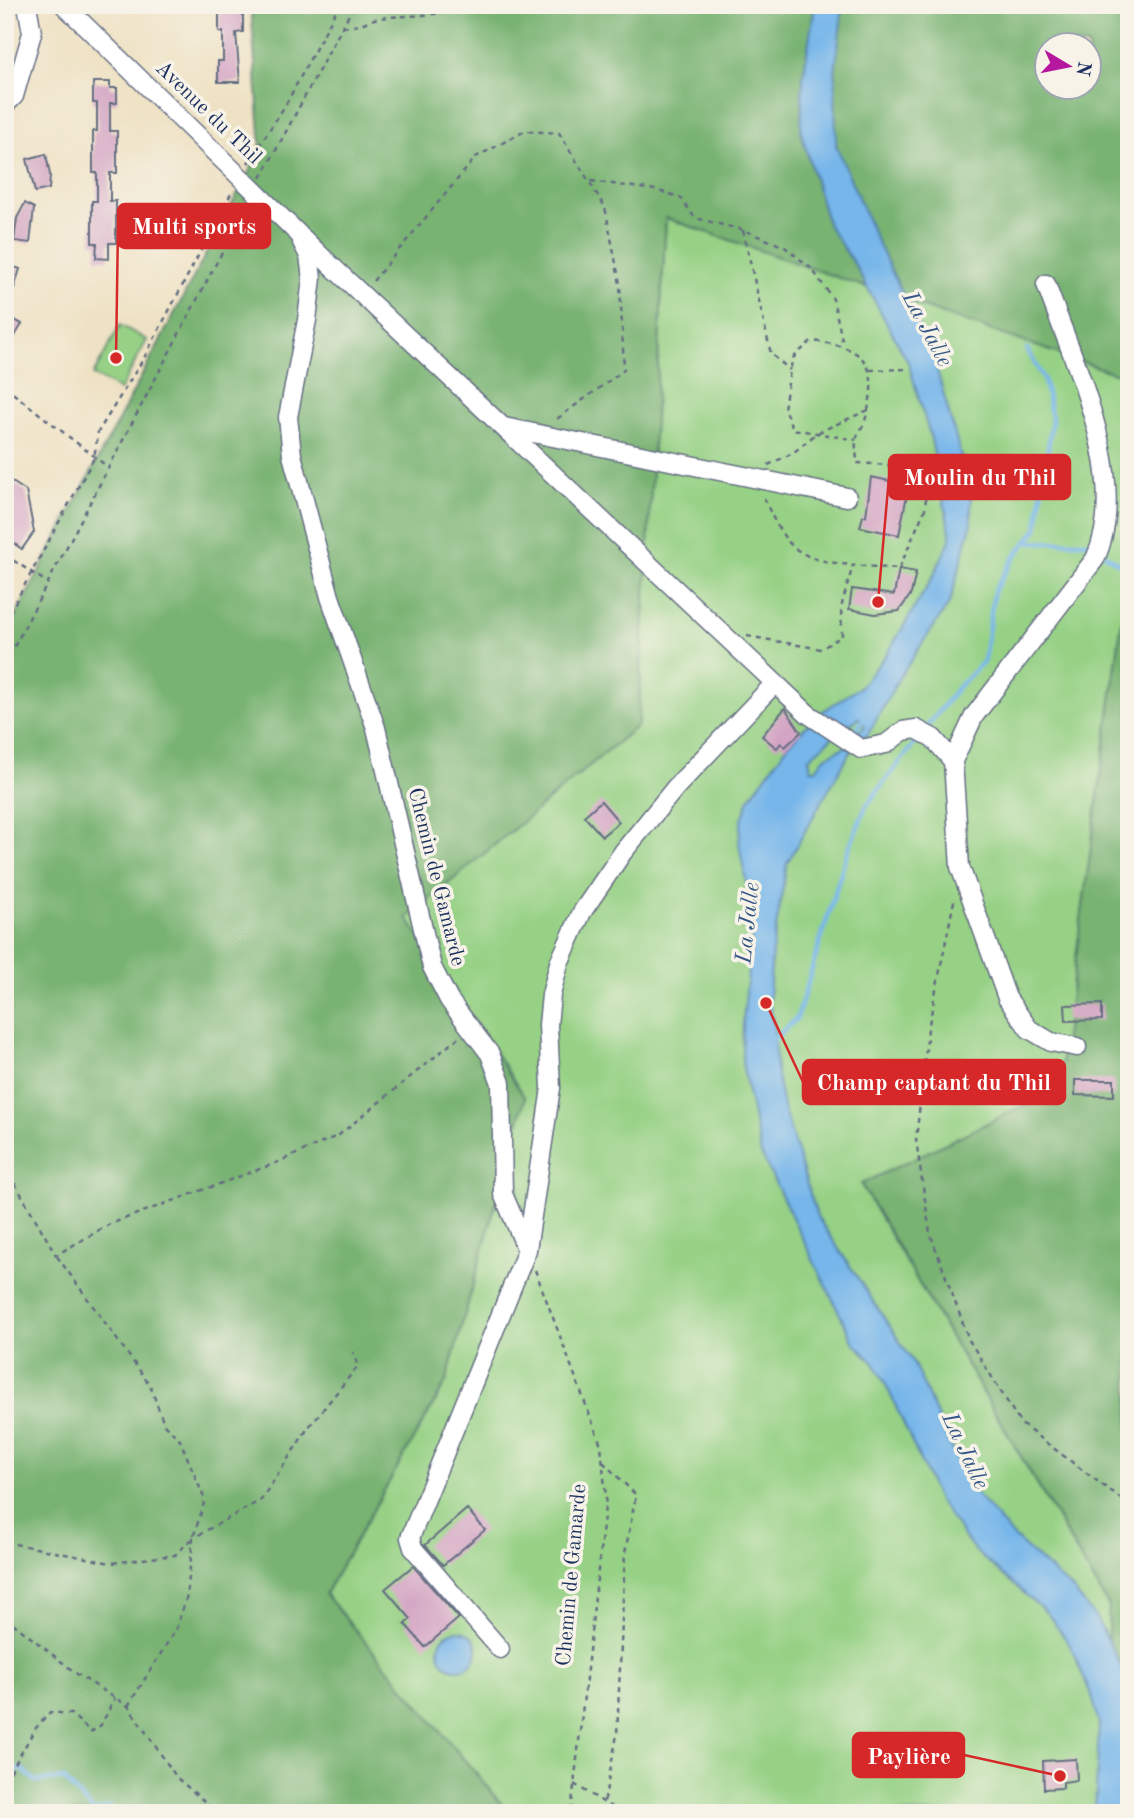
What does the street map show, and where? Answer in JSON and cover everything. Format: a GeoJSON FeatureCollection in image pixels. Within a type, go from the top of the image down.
{"type":"FeatureCollection","features":[{"type":"Feature","properties":{"kind":"street"},"geometry":{"type":"LineString","coordinates":[[5,106],[14,96],[32,33],[27,5]]}},
{"type":"Feature","properties":{"kind":"street","name":"Avenue du Thil"},"geometry":{"type":"LineString","coordinates":[[64,5],[320,255],[808,714],[861,749],[886,744],[902,732],[916,729],[933,738],[953,761]]}},
{"type":"Feature","properties":{"kind":"street","name":"Chemin de Gamarde"},"geometry":{"type":"LineString","coordinates":[[294,228],[309,256],[312,278],[307,320],[288,417],[292,455],[330,597],[376,728],[432,967],[449,999],[490,1054],[500,1083],[503,1194],[527,1250]]}},
{"type":"Feature","properties":{"kind":"street"},"geometry":{"type":"LineString","coordinates":[[1046,284],[1105,460],[1108,516],[1099,551],[974,716],[953,761],[960,867],[1006,998],[1029,1029],[1051,1042],[1077,1047]]}},
{"type":"Feature","properties":{"kind":"street"},"geometry":{"type":"LineString","coordinates":[[502,427],[847,497]]}},
{"type":"Feature","properties":{"kind":"street"},"geometry":{"type":"LineString","coordinates":[[499,1649],[413,1548],[410,1538],[527,1250],[550,1101],[548,1025],[551,995],[559,963],[582,912],[623,852],[676,787],[774,684]]}},
{"type":"Feature","properties":{"kind":"path"},"geometry":{"type":"LineString","coordinates":[[5,621],[94,458],[98,432],[144,358],[240,176],[286,104],[339,5]]}},
{"type":"Feature","properties":{"kind":"path"},"geometry":{"type":"LineString","coordinates":[[5,664],[354,5]]}},
{"type":"Feature","properties":{"kind":"path"},"geometry":{"type":"LineString","coordinates":[[343,26],[355,28],[378,18],[452,13],[468,5]]}},
{"type":"Feature","properties":{"kind":"path"},"geometry":{"type":"LineString","coordinates":[[362,295],[476,157],[525,131],[558,133],[605,207],[620,284],[624,370],[537,434]]}},
{"type":"Feature","properties":{"kind":"path"},"geometry":{"type":"LineString","coordinates":[[589,180],[655,190],[680,197],[695,218],[743,230],[785,247],[812,269],[833,299],[843,344]]}},
{"type":"Feature","properties":{"kind":"path"},"geometry":{"type":"LineString","coordinates":[[743,230],[771,354],[790,370]]}},
{"type":"Feature","properties":{"kind":"path"},"geometry":{"type":"LineString","coordinates":[[716,629],[821,649],[842,636],[841,608],[853,565],[899,569],[925,509],[927,485],[905,466],[858,463],[856,440],[864,425],[873,392],[870,370],[860,357],[843,344],[811,341],[793,358],[790,370],[784,409],[793,429],[856,440]]}},
{"type":"Feature","properties":{"kind":"path"},"geometry":{"type":"LineString","coordinates":[[870,370],[910,369]]}},
{"type":"Feature","properties":{"kind":"path"},"geometry":{"type":"LineString","coordinates":[[5,387],[109,468]]}},
{"type":"Feature","properties":{"kind":"path"},"geometry":{"type":"LineString","coordinates":[[5,555],[48,583]]}},
{"type":"Feature","properties":{"kind":"path"},"geometry":{"type":"LineString","coordinates":[[954,900],[928,1030],[916,1140],[930,1233],[969,1340],[1021,1424],[1129,1504]]}},
{"type":"Feature","properties":{"kind":"path"},"geometry":{"type":"LineString","coordinates":[[56,1255],[110,1224],[276,1163],[339,1135],[470,1028]]}},
{"type":"Feature","properties":{"kind":"path"},"geometry":{"type":"LineString","coordinates":[[5,1166],[56,1255],[150,1385],[164,1424],[180,1440],[205,1500],[193,1538],[187,1596],[176,1629],[128,1706]]}},
{"type":"Feature","properties":{"kind":"path","name":"Chemin de Gamarde"},"geometry":{"type":"LineString","coordinates":[[527,1250],[593,1422],[603,1462],[606,1498],[571,1813]]}},
{"type":"Feature","properties":{"kind":"path"},"geometry":{"type":"LineString","coordinates":[[5,1542],[111,1563],[175,1555],[193,1538],[261,1500],[308,1428],[358,1366],[353,1352]]}},
{"type":"Feature","properties":{"kind":"path"},"geometry":{"type":"LineString","coordinates":[[603,1462],[636,1495],[625,1553],[617,1735],[604,1802]]}},
{"type":"Feature","properties":{"kind":"path"},"geometry":{"type":"LineString","coordinates":[[5,1617],[77,1674],[128,1706],[177,1778],[218,1813]]}},
{"type":"Feature","properties":{"kind":"path"},"geometry":{"type":"LineString","coordinates":[[6,1781],[14,1761],[50,1712],[71,1714],[91,1732],[101,1725],[115,1698]]}},
{"type":"Feature","properties":{"kind":"path"},"geometry":{"type":"LineString","coordinates":[[574,1784],[621,1813]]}},
{"type":"Feature","properties":{"kind":"green space"},"geometry":{"type":"Polygon","coordinates":[[[251,5],[1129,5],[1129,378],[666,218],[638,725],[407,918],[525,1098],[446,1382],[325,1594],[509,1813],[5,1813],[5,636],[261,149],[251,5]]]}},
{"type":"Feature","properties":{"kind":"green space"},"geometry":{"type":"Polygon","coordinates":[[[666,218],[1129,378],[1129,569],[1058,1089],[861,1185],[1109,1607],[1103,1813],[509,1813],[325,1594],[446,1382],[525,1098],[407,918],[638,725],[666,218]]]}},
{"type":"Feature","properties":{"kind":"green space"},"geometry":{"type":"Polygon","coordinates":[[[120,325],[147,340],[120,390],[93,375],[120,325]]]}},
{"type":"Feature","properties":{"kind":"green space"},"geometry":{"type":"Polygon","coordinates":[[[1129,569],[1129,1813],[1103,1813],[1109,1606],[861,1184],[1058,1089],[1129,569]]]}},
{"type":"Feature","properties":{"kind":"water"},"geometry":{"type":"Polygon","coordinates":[[[815,5],[843,5],[835,72],[836,145],[874,235],[933,356],[971,492],[971,525],[950,602],[899,678],[869,733],[851,750],[787,863],[772,951],[769,1001],[774,1027],[776,1070],[783,1107],[817,1216],[913,1362],[961,1469],[978,1496],[1013,1536],[1073,1590],[1096,1618],[1123,1669],[1129,1697],[1129,1813],[1095,1813],[1099,1724],[1093,1699],[1070,1645],[1047,1613],[974,1550],[938,1500],[888,1389],[874,1363],[854,1343],[761,1154],[742,1063],[743,1022],[753,921],[739,844],[741,822],[749,799],[789,744],[817,715],[860,687],[887,654],[933,577],[950,540],[931,439],[908,362],[855,265],[828,225],[801,132],[803,77],[815,5]],[[859,718],[837,733],[809,758],[811,769],[816,769],[825,757],[845,747],[865,726],[859,718]]]}},
{"type":"Feature","properties":{"kind":"water"},"geometry":{"type":"Polygon","coordinates":[[[458,1631],[471,1637],[477,1650],[471,1663],[458,1669],[445,1663],[439,1650],[445,1637],[458,1631]]]}},
{"type":"Feature","properties":{"kind":"building"},"geometry":{"type":"Polygon","coordinates":[[[219,5],[243,5],[243,32],[236,33],[240,82],[218,82],[218,61],[223,61],[219,5]]]}},
{"type":"Feature","properties":{"kind":"building"},"geometry":{"type":"Polygon","coordinates":[[[93,82],[110,82],[110,88],[117,88],[117,103],[110,103],[110,131],[117,131],[117,173],[110,173],[110,201],[116,201],[116,243],[109,243],[109,259],[96,258],[97,243],[92,243],[92,201],[97,201],[97,173],[93,173],[93,131],[97,131],[97,103],[93,103],[93,82]]]}},
{"type":"Feature","properties":{"kind":"building"},"geometry":{"type":"Polygon","coordinates":[[[46,154],[50,175],[49,189],[35,192],[27,159],[46,154]]]}},
{"type":"Feature","properties":{"kind":"building"},"geometry":{"type":"Polygon","coordinates":[[[25,203],[34,208],[30,243],[14,241],[17,218],[25,203]]]}},
{"type":"Feature","properties":{"kind":"building"},"geometry":{"type":"Polygon","coordinates":[[[5,264],[20,269],[8,307],[5,306],[5,264]]]}},
{"type":"Feature","properties":{"kind":"building"},"geometry":{"type":"Polygon","coordinates":[[[5,315],[22,324],[5,353],[5,315]]]}},
{"type":"Feature","properties":{"kind":"building"},"geometry":{"type":"Polygon","coordinates":[[[5,477],[26,491],[34,532],[22,549],[5,537],[8,527],[5,477]]]}},
{"type":"Feature","properties":{"kind":"building"},"geometry":{"type":"Polygon","coordinates":[[[871,477],[909,485],[899,535],[860,527],[863,516],[866,516],[871,477]]]}},
{"type":"Feature","properties":{"kind":"building"},"geometry":{"type":"Polygon","coordinates":[[[899,569],[916,572],[911,594],[899,611],[875,614],[849,609],[852,589],[894,595],[899,569]]]}},
{"type":"Feature","properties":{"kind":"building"},"geometry":{"type":"Polygon","coordinates":[[[785,708],[801,732],[785,747],[781,743],[777,748],[762,736],[785,708]]]}},
{"type":"Feature","properties":{"kind":"building"},"geometry":{"type":"Polygon","coordinates":[[[601,801],[619,822],[602,836],[584,816],[601,801]]]}},
{"type":"Feature","properties":{"kind":"building"},"geometry":{"type":"Polygon","coordinates":[[[1102,1004],[1102,1020],[1066,1021],[1065,1005],[1102,1004]]]}},
{"type":"Feature","properties":{"kind":"building"},"geometry":{"type":"Polygon","coordinates":[[[1075,1080],[1114,1080],[1114,1096],[1075,1095],[1075,1080]]]}},
{"type":"Feature","properties":{"kind":"building"},"geometry":{"type":"Polygon","coordinates":[[[467,1509],[485,1530],[443,1565],[425,1545],[467,1509]]]}},
{"type":"Feature","properties":{"kind":"building"},"geometry":{"type":"Polygon","coordinates":[[[413,1566],[459,1618],[425,1647],[405,1624],[411,1619],[385,1589],[413,1566]]]}},
{"type":"Feature","properties":{"kind":"building"},"geometry":{"type":"Polygon","coordinates":[[[1076,1759],[1077,1780],[1063,1782],[1063,1788],[1044,1789],[1043,1761],[1076,1759]]]}},
{"type":"Feature","properties":{"kind":"waterway"},"geometry":{"type":"LineString","coordinates":[[925,729],[958,687],[984,661],[994,591],[1015,556],[1037,529],[1052,419],[1044,380],[1027,349]]}},
{"type":"Feature","properties":{"kind":"waterway"},"geometry":{"type":"LineString","coordinates":[[1026,542],[1089,542],[1093,546]]}},
{"type":"Feature","properties":{"kind":"waterway"},"geometry":{"type":"LineString","coordinates":[[1103,553],[1129,570]]}},
{"type":"Feature","properties":{"kind":"waterway","name":"La Jalle"},"geometry":{"type":"LineString","coordinates":[[851,737],[864,718]]}},
{"type":"Feature","properties":{"kind":"waterway"},"geometry":{"type":"LineString","coordinates":[[770,1043],[797,1018],[847,853],[866,806],[920,736]]}},
{"type":"Feature","properties":{"kind":"waterway"},"geometry":{"type":"LineString","coordinates":[[5,1771],[22,1769],[35,1781],[64,1779],[94,1812],[110,1807],[111,1813]]}},
{"type":"Feature","properties":{"kind":"place","name":"Multi sports"},"geometry":{"type":"Point","coordinates":[116,358]}},
{"type":"Feature","properties":{"kind":"place","name":"Moulin du Thil"},"geometry":{"type":"Point","coordinates":[878,602]}},
{"type":"Feature","properties":{"kind":"place","name":"Champ captant du Thil"},"geometry":{"type":"Point","coordinates":[766,1003]}},
{"type":"Feature","properties":{"kind":"place","name":"Paylière"},"geometry":{"type":"Point","coordinates":[1060,1776]}}]}
